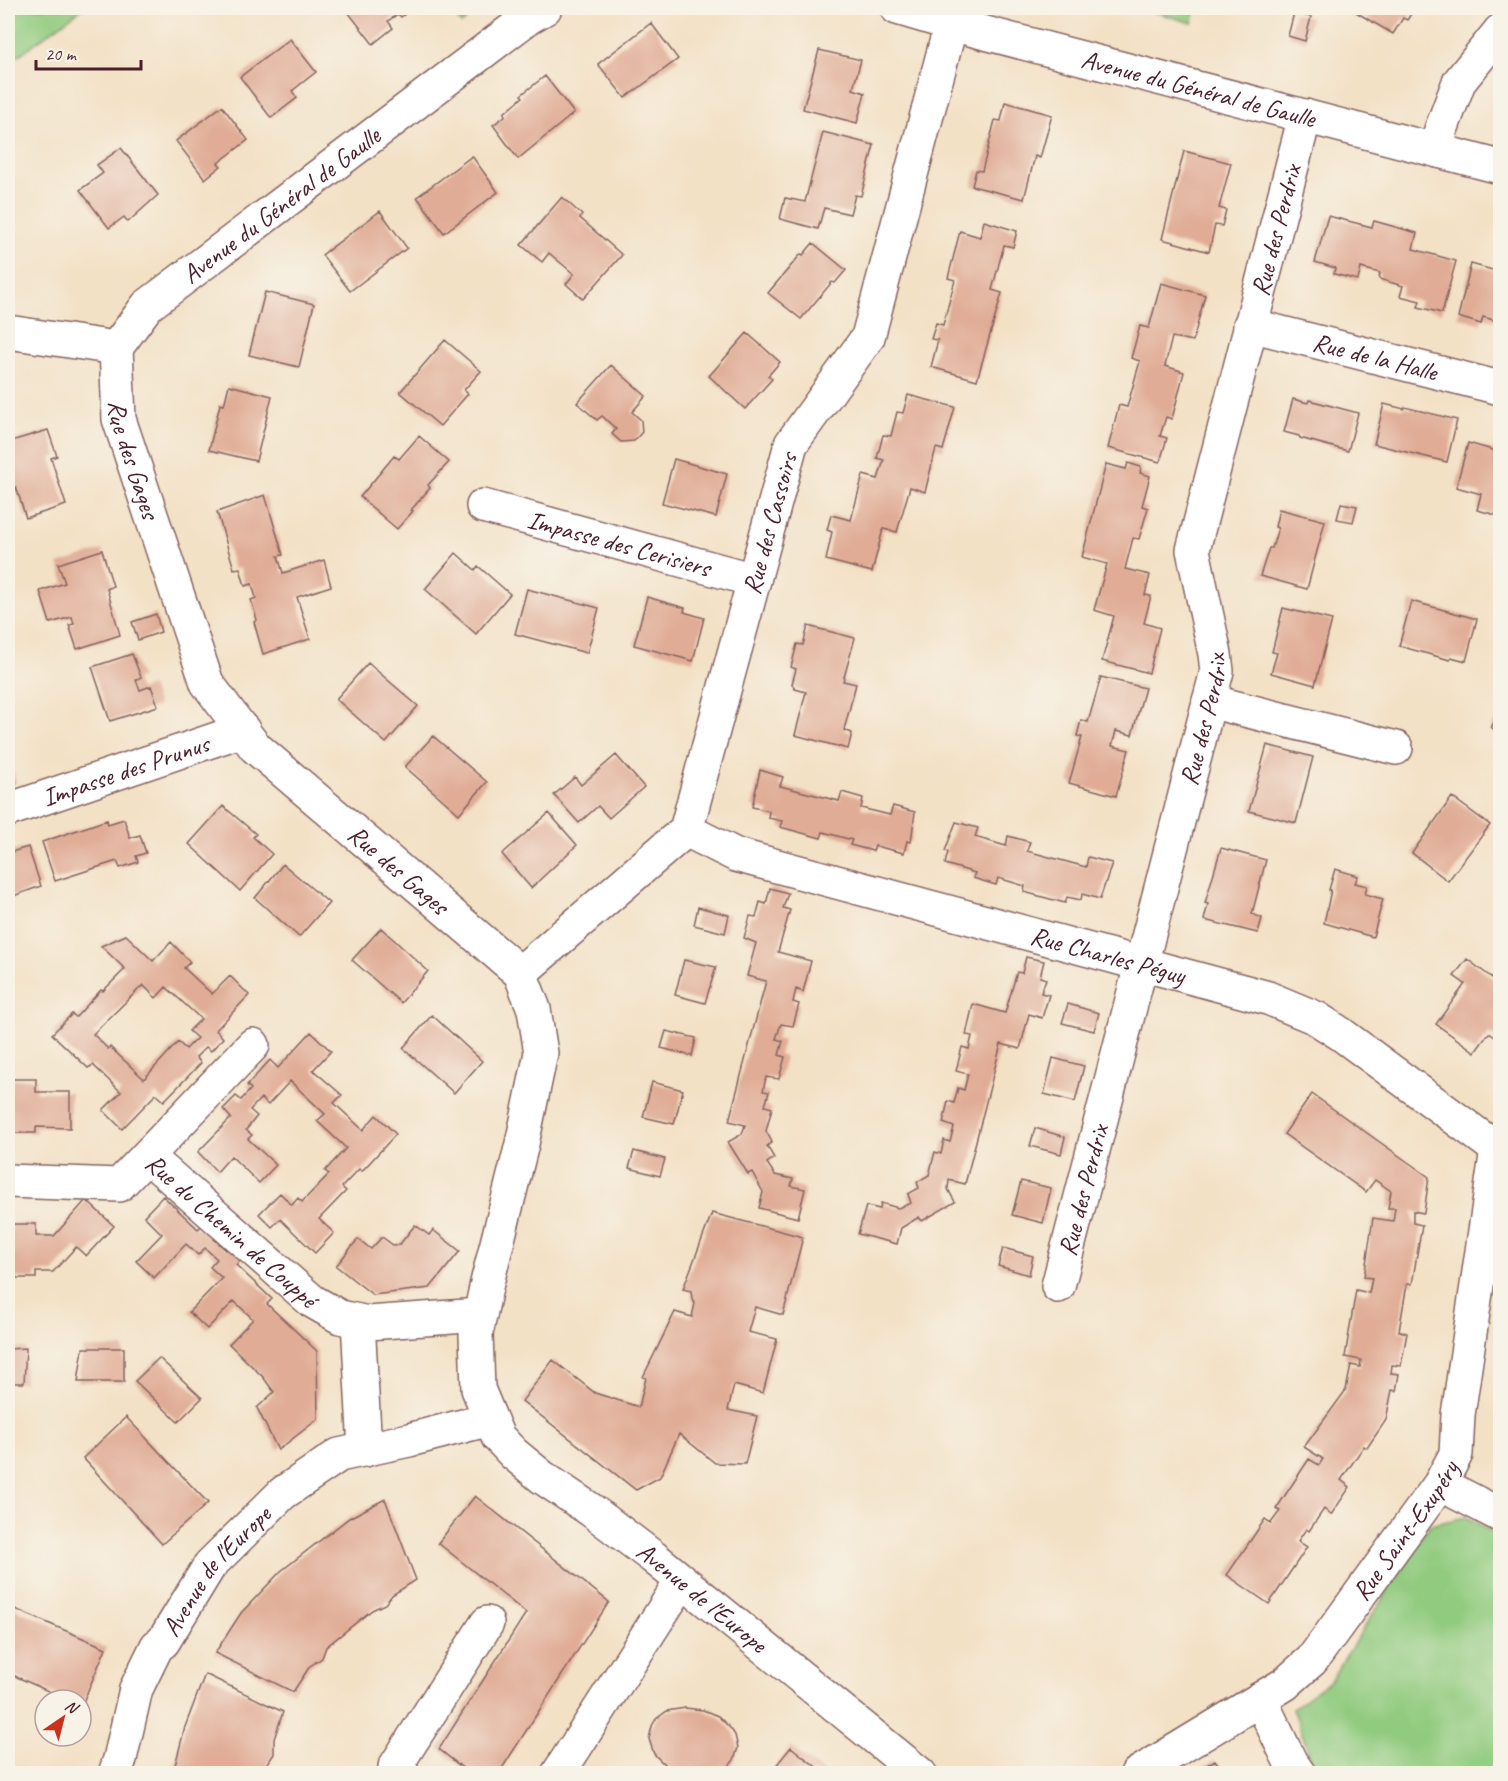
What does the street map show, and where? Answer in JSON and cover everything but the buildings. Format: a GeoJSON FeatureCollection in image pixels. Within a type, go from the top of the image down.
{"type":"FeatureCollection","features":[{"type":"Feature","properties":{"kind":"street","name":"Avenue du Général de Gaulle"},"geometry":{"type":"LineString","coordinates":[[116,348],[147,306],[529,17],[545,8]]}},
{"type":"Feature","properties":{"kind":"street","name":"Avenue du Général de Gaulle"},"geometry":{"type":"LineString","coordinates":[[897,8],[1500,167]]}},
{"type":"Feature","properties":{"kind":"street","name":"Rue des Cassoirs"},"geometry":{"type":"LineString","coordinates":[[686,830],[790,444],[868,337],[951,24]]}},
{"type":"Feature","properties":{"kind":"street"},"geometry":{"type":"LineString","coordinates":[[1438,151],[1441,130],[1459,82],[1500,31]]}},
{"type":"Feature","properties":{"kind":"street","name":"Rue des Perdrix"},"geometry":{"type":"LineString","coordinates":[[1058,1286],[1217,671],[1193,550],[1305,116]]}},
{"type":"Feature","properties":{"kind":"street","name":"Rue de la Halle"},"geometry":{"type":"LineString","coordinates":[[1250,325],[1500,388]]}},
{"type":"Feature","properties":{"kind":"street"},"geometry":{"type":"LineString","coordinates":[[8,332],[116,348]]}},
{"type":"Feature","properties":{"kind":"street","name":"Rue des Gages"},"geometry":{"type":"LineString","coordinates":[[116,348],[119,418],[207,683],[255,747],[520,973],[534,1009],[541,1053],[522,1144],[476,1334],[478,1389],[490,1419]]}},
{"type":"Feature","properties":{"kind":"street","name":"Impasse des Cerisiers"},"geometry":{"type":"LineString","coordinates":[[483,506],[754,580]]}},
{"type":"Feature","properties":{"kind":"street"},"geometry":{"type":"LineString","coordinates":[[1209,701],[1396,748]]}},
{"type":"Feature","properties":{"kind":"street","name":"Impasse des Prunus"},"geometry":{"type":"LineString","coordinates":[[8,810],[243,730]]}},
{"type":"Feature","properties":{"kind":"street"},"geometry":{"type":"LineString","coordinates":[[520,973],[686,830]]}},
{"type":"Feature","properties":{"kind":"street","name":"Rue Charles Péguy"},"geometry":{"type":"LineString","coordinates":[[686,830],[736,855],[1268,998],[1316,1018],[1341,1034],[1499,1147]]}},
{"type":"Feature","properties":{"kind":"street"},"geometry":{"type":"LineString","coordinates":[[147,1156],[253,1045]]}},
{"type":"Feature","properties":{"kind":"street","name":"Rue Saint-Exupéry"},"geometry":{"type":"LineString","coordinates":[[1137,1773],[1285,1684],[1312,1660],[1440,1484],[1456,1454],[1458,1415],[1499,1147]]}},
{"type":"Feature","properties":{"kind":"street","name":"Rue du Chemin de Couppé"},"geometry":{"type":"LineString","coordinates":[[8,1181],[119,1185],[147,1156],[312,1301],[340,1317],[368,1323],[480,1315]]}},
{"type":"Feature","properties":{"kind":"street"},"geometry":{"type":"LineString","coordinates":[[358,1321],[365,1450]]}},
{"type":"Feature","properties":{"kind":"street","name":"Avenue de l'Europe"},"geometry":{"type":"LineString","coordinates":[[115,1773],[136,1689],[157,1646],[163,1642],[210,1565],[283,1493],[339,1455],[490,1419],[498,1437],[514,1454],[682,1581],[920,1773]]}},
{"type":"Feature","properties":{"kind":"street"},"geometry":{"type":"LineString","coordinates":[[1440,1484],[1500,1515]]}},
{"type":"Feature","properties":{"kind":"street"},"geometry":{"type":"LineString","coordinates":[[558,1773],[682,1581]]}},
{"type":"Feature","properties":{"kind":"street"},"geometry":{"type":"LineString","coordinates":[[399,1770],[487,1623]]}},
{"type":"Feature","properties":{"kind":"street"},"geometry":{"type":"LineString","coordinates":[[1260,1699],[1290,1761],[1299,1773]]}},
{"type":"Feature","properties":{"kind":"green space"},"geometry":{"type":"Polygon","coordinates":[[[8,8],[83,8],[8,63],[8,8]]]}},
{"type":"Feature","properties":{"kind":"green space"},"geometry":{"type":"Polygon","coordinates":[[[450,8],[482,8],[461,24],[450,8]]]}},
{"type":"Feature","properties":{"kind":"green space"},"geometry":{"type":"Polygon","coordinates":[[[1141,8],[1196,8],[1192,23],[1141,8]]]}},
{"type":"Feature","properties":{"kind":"green space"},"geometry":{"type":"Polygon","coordinates":[[[1466,1517],[1500,1536],[1500,1773],[1316,1773],[1293,1708],[1330,1681],[1430,1525],[1466,1517]]]}}]}
